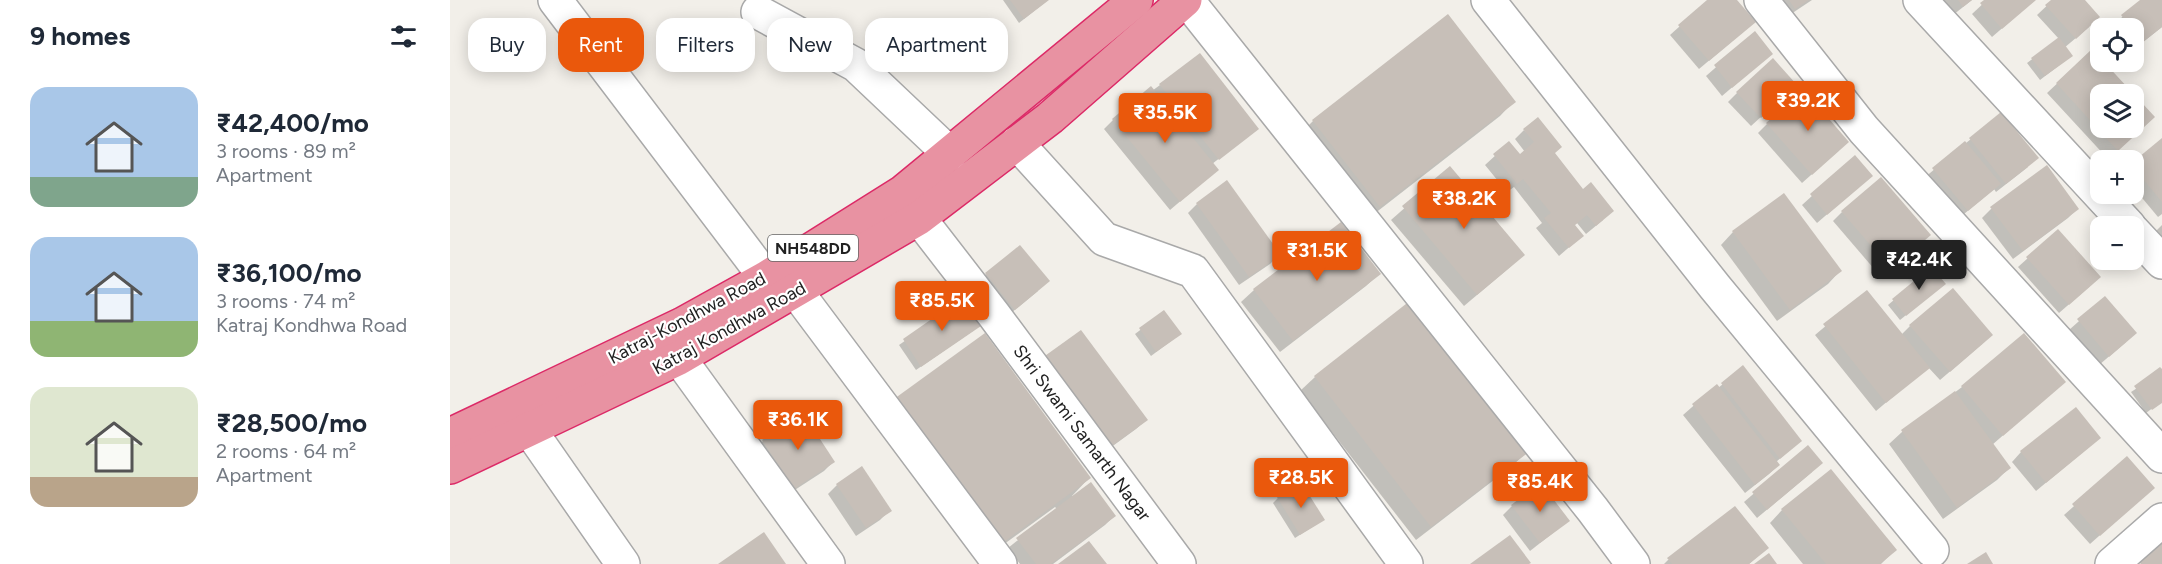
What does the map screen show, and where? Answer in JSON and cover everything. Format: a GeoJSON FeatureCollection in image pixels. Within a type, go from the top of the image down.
{"type":"FeatureCollection","features":[{"type":"Feature","properties":{"kind":"highway","name":"Katraj Kondhwa Road"},"geometry":{"type":"LineString","coordinates":[[450,467],[679,358],[919,218],[1050,118],[1186,0]]}},
{"type":"Feature","properties":{"kind":"highway","name":"Katraj-Kondhwa Road"},"geometry":{"type":"LineString","coordinates":[[450,435],[683,324],[766,278],[903,192],[1039,82],[1124,4]]}},
{"type":"Feature","properties":{"kind":"street"},"geometry":{"type":"LineString","coordinates":[[555,0],[766,278]]}},
{"type":"Feature","properties":{"kind":"street"},"geometry":{"type":"LineString","coordinates":[[1186,0],[1593,510],[1633,564]]}},
{"type":"Feature","properties":{"kind":"street"},"geometry":{"type":"LineString","coordinates":[[1488,0],[1714,287],[1932,550]]}},
{"type":"Feature","properties":{"kind":"street"},"geometry":{"type":"LineString","coordinates":[[1761,0],[1864,130],[2162,456]]}},
{"type":"Feature","properties":{"kind":"street"},"geometry":{"type":"LineString","coordinates":[[1920,0],[2120,216]]}},
{"type":"Feature","properties":{"kind":"street"},"geometry":{"type":"LineString","coordinates":[[1124,4],[1141,38]]}},
{"type":"Feature","properties":{"kind":"street"},"geometry":{"type":"LineString","coordinates":[[758,12],[856,65],[950,153]]}},
{"type":"Feature","properties":{"kind":"street"},"geometry":{"type":"LineString","coordinates":[[1017,143],[1104,239],[1193,271],[1406,564]]}},
{"type":"Feature","properties":{"kind":"street","name":"Shri Swami Samarth Nagar"},"geometry":{"type":"LineString","coordinates":[[919,218],[1179,564]]}},
{"type":"Feature","properties":{"kind":"street"},"geometry":{"type":"LineString","coordinates":[[2144,243],[2162,262]]}},
{"type":"Feature","properties":{"kind":"street"},"geometry":{"type":"LineString","coordinates":[[796,291],[1000,564]]}},
{"type":"Feature","properties":{"kind":"street"},"geometry":{"type":"LineString","coordinates":[[679,358],[828,564]]}},
{"type":"Feature","properties":{"kind":"street"},"geometry":{"type":"LineString","coordinates":[[529,429],[624,564]]}},
{"type":"Feature","properties":{"kind":"street"},"geometry":{"type":"LineString","coordinates":[[2112,564],[2162,520]]}},
{"type":"Feature","properties":{"kind":"building"},"geometry":{"type":"Polygon","coordinates":[[[1010,0],[1049,0],[1024,19],[1010,0]]]}},
{"type":"Feature","properties":{"kind":"building"},"geometry":{"type":"Polygon","coordinates":[[[1707,0],[1737,0],[1756,22],[1709,61],[1678,25],[1707,0]]]}},
{"type":"Feature","properties":{"kind":"building"},"geometry":{"type":"Polygon","coordinates":[[[1789,0],[1809,0],[1795,9],[1789,0]]]}},
{"type":"Feature","properties":{"kind":"building"},"geometry":{"type":"Polygon","coordinates":[[[1958,0],[1972,0],[1963,7],[1958,0]]]}},
{"type":"Feature","properties":{"kind":"building"},"geometry":{"type":"Polygon","coordinates":[[[1984,0],[2036,0],[2002,29],[1980,3],[1984,0]]]}},
{"type":"Feature","properties":{"kind":"building"},"geometry":{"type":"Polygon","coordinates":[[[2051,0],[2085,0],[2100,17],[2090,18],[2090,26],[2076,39],[2045,5],[2051,0]]]}},
{"type":"Feature","properties":{"kind":"building"},"geometry":{"type":"Polygon","coordinates":[[[2140,0],[2162,0],[2162,27],[2144,41],[2144,18],[2123,18],[2121,15],[2140,0]]]}},
{"type":"Feature","properties":{"kind":"building"},"geometry":{"type":"Polygon","coordinates":[[[1448,14],[1516,102],[1380,207],[1312,120],[1448,14]]]}},
{"type":"Feature","properties":{"kind":"building"},"geometry":{"type":"Polygon","coordinates":[[[1755,31],[1773,54],[1732,88],[1714,65],[1755,31]]]}},
{"type":"Feature","properties":{"kind":"building"},"geometry":{"type":"Polygon","coordinates":[[[2059,37],[2073,56],[2045,76],[2031,58],[2059,37]]]}},
{"type":"Feature","properties":{"kind":"building"},"geometry":{"type":"Polygon","coordinates":[[[2090,51],[2090,72],[2113,72],[2124,84],[2090,84],[2090,120],[2056,83],[2090,51]]]}},
{"type":"Feature","properties":{"kind":"building"},"geometry":{"type":"Polygon","coordinates":[[[1200,53],[1259,129],[1219,160],[1159,84],[1200,53]]]}},
{"type":"Feature","properties":{"kind":"building"},"geometry":{"type":"Polygon","coordinates":[[[1773,58],[1797,85],[1761,118],[1736,92],[1773,58]]]}},
{"type":"Feature","properties":{"kind":"building"},"geometry":{"type":"Polygon","coordinates":[[[1151,86],[1219,170],[1180,202],[1112,119],[1151,86]]]}},
{"type":"Feature","properties":{"kind":"building"},"geometry":{"type":"Polygon","coordinates":[[[1804,90],[1849,142],[1812,175],[1766,123],[1804,90]]]}},
{"type":"Feature","properties":{"kind":"building"},"geometry":{"type":"Polygon","coordinates":[[[2144,105],[2155,117],[2144,127],[2144,105]]]}},
{"type":"Feature","properties":{"kind":"building"},"geometry":{"type":"Polygon","coordinates":[[[2001,112],[2039,158],[2006,184],[1969,138],[2001,112]]]}},
{"type":"Feature","properties":{"kind":"building"},"geometry":{"type":"Polygon","coordinates":[[[1538,117],[1562,147],[1555,153],[1583,189],[1591,182],[1614,211],[1596,226],[1587,215],[1575,225],[1584,236],[1569,248],[1544,218],[1551,213],[1523,179],[1517,184],[1493,154],[1509,141],[1520,154],[1534,142],[1523,129],[1538,117]]]}},
{"type":"Feature","properties":{"kind":"building"},"geometry":{"type":"Polygon","coordinates":[[[2106,138],[2132,138],[2119,150],[2106,138]]]}},
{"type":"Feature","properties":{"kind":"building"},"geometry":{"type":"Polygon","coordinates":[[[2162,138],[2162,202],[2144,180],[2144,153],[2162,138]]]}},
{"type":"Feature","properties":{"kind":"building"},"geometry":{"type":"Polygon","coordinates":[[[1965,141],[2001,184],[1968,211],[1932,168],[1965,141]]]}},
{"type":"Feature","properties":{"kind":"building"},"geometry":{"type":"Polygon","coordinates":[[[1855,155],[1873,176],[1827,215],[1810,194],[1855,155]]]}},
{"type":"Feature","properties":{"kind":"building"},"geometry":{"type":"Polygon","coordinates":[[[2047,165],[2079,209],[2023,251],[1990,207],[2047,165]]]}},
{"type":"Feature","properties":{"kind":"building"},"geometry":{"type":"Polygon","coordinates":[[[1450,166],[1525,255],[1477,295],[1402,206],[1450,166]]]}},
{"type":"Feature","properties":{"kind":"building"},"geometry":{"type":"Polygon","coordinates":[[[1881,177],[1931,235],[1891,269],[1841,211],[1881,177]]]}},
{"type":"Feature","properties":{"kind":"building"},"geometry":{"type":"Polygon","coordinates":[[[1227,180],[1281,255],[1249,277],[1196,203],[1227,180]]]}},
{"type":"Feature","properties":{"kind":"building"},"geometry":{"type":"Polygon","coordinates":[[[1784,193],[1842,271],[1790,310],[1732,231],[1784,193]]]}},
{"type":"Feature","properties":{"kind":"building"},"geometry":{"type":"Polygon","coordinates":[[[1341,222],[1381,274],[1293,341],[1253,289],[1341,222]]]}},
{"type":"Feature","properties":{"kind":"building"},"geometry":{"type":"Polygon","coordinates":[[[2058,229],[2090,265],[2090,270],[2095,270],[2101,277],[2069,305],[2026,257],[2058,229]]]}},
{"type":"Feature","properties":{"kind":"building"},"geometry":{"type":"Polygon","coordinates":[[[1020,245],[1050,281],[1015,310],[985,273],[1020,245]]]}},
{"type":"Feature","properties":{"kind":"building"},"geometry":{"type":"Polygon","coordinates":[[[1931,267],[1946,284],[1906,316],[1892,299],[1931,267]]]}},
{"type":"Feature","properties":{"kind":"building"},"geometry":{"type":"Polygon","coordinates":[[[1953,288],[1993,335],[1950,372],[1909,325],[1953,288]]]}},
{"type":"Feature","properties":{"kind":"building"},"geometry":{"type":"Polygon","coordinates":[[[1867,290],[1930,368],[1886,403],[1823,324],[1867,290]]]}},
{"type":"Feature","properties":{"kind":"building"},"geometry":{"type":"Polygon","coordinates":[[[2105,296],[2137,333],[2109,357],[2077,319],[2105,296]]]}},
{"type":"Feature","properties":{"kind":"building"},"geometry":{"type":"Polygon","coordinates":[[[962,298],[981,326],[921,367],[903,339],[962,298]]]}},
{"type":"Feature","properties":{"kind":"building"},"geometry":{"type":"Polygon","coordinates":[[[1411,300],[1529,452],[1431,527],[1314,376],[1411,300]]]}},
{"type":"Feature","properties":{"kind":"building"},"geometry":{"type":"Polygon","coordinates":[[[1164,310],[1182,334],[1156,352],[1139,328],[1164,310]]]}},
{"type":"Feature","properties":{"kind":"building"},"geometry":{"type":"Polygon","coordinates":[[[1081,330],[1148,420],[1109,448],[1042,358],[1081,330]]]}},
{"type":"Feature","properties":{"kind":"building"},"geometry":{"type":"Polygon","coordinates":[[[985,333],[1091,478],[1001,544],[894,399],[985,333]]]}},
{"type":"Feature","properties":{"kind":"building"},"geometry":{"type":"Polygon","coordinates":[[[2024,333],[2066,382],[2003,436],[1961,386],[2024,333]]]}},
{"type":"Feature","properties":{"kind":"building"},"geometry":{"type":"Polygon","coordinates":[[[1743,365],[1802,441],[1780,459],[1721,383],[1743,365]]]}},
{"type":"Feature","properties":{"kind":"building"},"geometry":{"type":"Polygon","coordinates":[[[2160,367],[2162,369],[2162,403],[2152,410],[2134,386],[2160,367]]]}},
{"type":"Feature","properties":{"kind":"building"},"geometry":{"type":"Polygon","coordinates":[[[1717,384],[1780,465],[1755,485],[1692,404],[1717,384]]]}},
{"type":"Feature","properties":{"kind":"building"},"geometry":{"type":"Polygon","coordinates":[[[1955,391],[2011,468],[1957,508],[1901,430],[1955,391]]]}},
{"type":"Feature","properties":{"kind":"building"},"geometry":{"type":"Polygon","coordinates":[[[2076,407],[2101,438],[2046,483],[2020,451],[2076,407]]]}},
{"type":"Feature","properties":{"kind":"building"},"geometry":{"type":"Polygon","coordinates":[[[803,413],[835,462],[794,489],[762,440],[803,413]]]}},
{"type":"Feature","properties":{"kind":"building"},"geometry":{"type":"Polygon","coordinates":[[[1808,445],[1823,463],[1767,510],[1752,492],[1808,445]]]}},
{"type":"Feature","properties":{"kind":"building"},"geometry":{"type":"Polygon","coordinates":[[[2127,456],[2155,488],[2100,536],[2072,504],[2127,456]]]}},
{"type":"Feature","properties":{"kind":"building"},"geometry":{"type":"Polygon","coordinates":[[[862,466],[892,511],[866,528],[836,484],[862,466]]]}},
{"type":"Feature","properties":{"kind":"building"},"geometry":{"type":"Polygon","coordinates":[[[1831,469],[1897,550],[1880,564],[1826,564],[1781,509],[1831,469]]]}},
{"type":"Feature","properties":{"kind":"building"},"geometry":{"type":"Polygon","coordinates":[[[1091,482],[1116,516],[1051,564],[1036,564],[1016,538],[1091,482]]]}},
{"type":"Feature","properties":{"kind":"building"},"geometry":{"type":"Polygon","coordinates":[[[1301,482],[1325,520],[1300,535],[1277,497],[1301,482]]]}},
{"type":"Feature","properties":{"kind":"building"},"geometry":{"type":"Polygon","coordinates":[[[1541,483],[1570,521],[1540,543],[1511,505],[1541,483]]]}},
{"type":"Feature","properties":{"kind":"building"},"geometry":{"type":"Polygon","coordinates":[[[1735,506],[1769,548],[1749,564],[1672,564],[1667,558],[1735,506]]]}},
{"type":"Feature","properties":{"kind":"building"},"geometry":{"type":"Polygon","coordinates":[[[764,532],[786,564],[718,564],[764,532]]]}},
{"type":"Feature","properties":{"kind":"building"},"geometry":{"type":"Polygon","coordinates":[[[1510,535],[1531,563],[1470,564],[1510,535]]]}},
{"type":"Feature","properties":{"kind":"building"},"geometry":{"type":"Polygon","coordinates":[[[2162,538],[2162,564],[2141,564],[2137,560],[2162,538]]]}},
{"type":"Feature","properties":{"kind":"building"},"geometry":{"type":"Polygon","coordinates":[[[1089,541],[1107,564],[1058,564],[1089,541]]]}},
{"type":"Feature","properties":{"kind":"building"},"geometry":{"type":"Polygon","coordinates":[[[1986,552],[1993,564],[1967,564],[1986,552]]]}},
{"type":"Feature","properties":{"kind":"building"},"geometry":{"type":"Polygon","coordinates":[[[1769,553],[1777,564],[1754,564],[1769,553]]]}}]}
